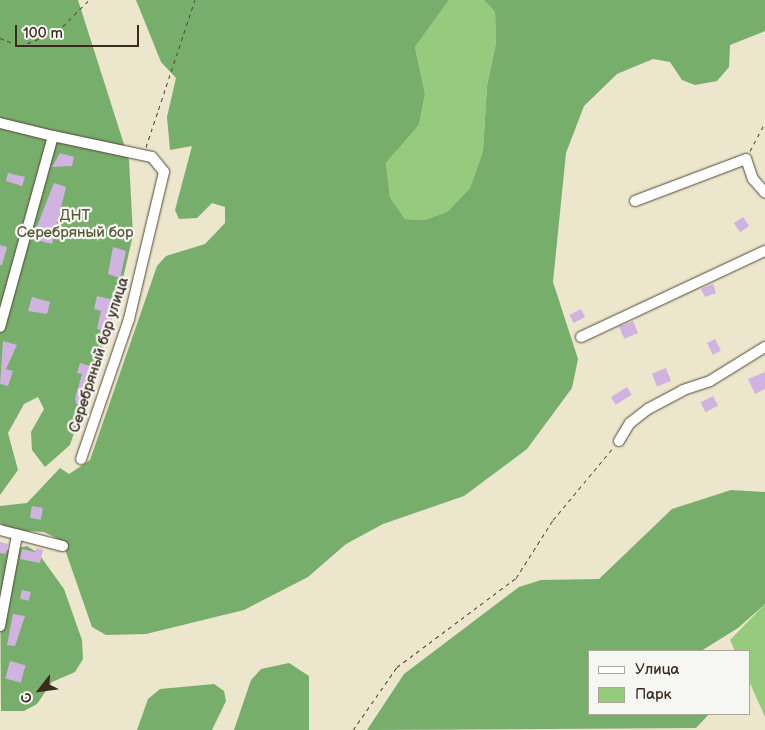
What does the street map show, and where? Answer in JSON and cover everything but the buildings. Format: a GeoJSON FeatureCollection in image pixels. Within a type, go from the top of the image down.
{"type":"FeatureCollection","features":[{"type":"Feature","properties":{"kind":"street","name":"Серебряный бор улица"},"geometry":{"type":"LineString","coordinates":[[0,123],[143,155],[164,172],[129,319],[81,459]]}},
{"type":"Feature","properties":{"kind":"street"},"geometry":{"type":"LineString","coordinates":[[0,327],[54,136]]}},
{"type":"Feature","properties":{"kind":"street"},"geometry":{"type":"LineString","coordinates":[[635,200],[746,159],[753,179],[765,193]]}},
{"type":"Feature","properties":{"kind":"street"},"geometry":{"type":"LineString","coordinates":[[581,337],[765,250]]}},
{"type":"Feature","properties":{"kind":"street"},"geometry":{"type":"LineString","coordinates":[[619,441],[630,423],[648,409],[683,390],[710,381],[765,347]]}},
{"type":"Feature","properties":{"kind":"street"},"geometry":{"type":"LineString","coordinates":[[0,530],[63,546]]}},
{"type":"Feature","properties":{"kind":"street"},"geometry":{"type":"LineString","coordinates":[[0,626],[17,534]]}},
{"type":"Feature","properties":{"kind":"path"},"geometry":{"type":"LineString","coordinates":[[0,38],[20,46],[57,32],[89,0]]}},
{"type":"Feature","properties":{"kind":"path"},"geometry":{"type":"LineString","coordinates":[[143,155],[195,0]]}},
{"type":"Feature","properties":{"kind":"path"},"geometry":{"type":"LineString","coordinates":[[746,159],[765,122]]}},
{"type":"Feature","properties":{"kind":"path"},"geometry":{"type":"LineString","coordinates":[[353,730],[397,667],[516,578],[553,520],[619,441]]}},
{"type":"Feature","properties":{"kind":"green space","name":"ДНТ Серебряный бор"},"geometry":{"type":"Polygon","coordinates":[[[0,0],[78,0],[129,160],[133,235],[118,300],[70,445],[45,467],[32,450],[31,432],[44,409],[38,397],[24,404],[8,433],[18,470],[0,495],[0,0]]]}},
{"type":"Feature","properties":{"kind":"green space"},"geometry":{"type":"Polygon","coordinates":[[[136,0],[449,0],[415,47],[425,94],[419,125],[386,163],[390,197],[405,219],[424,220],[447,212],[470,188],[483,151],[487,86],[496,43],[495,12],[484,0],[765,0],[765,31],[730,45],[729,67],[717,81],[695,85],[682,80],[670,62],[653,59],[617,74],[584,106],[566,153],[553,282],[578,359],[572,388],[527,449],[464,496],[383,524],[346,544],[308,577],[244,610],[146,634],[106,635],[92,627],[62,541],[44,532],[9,530],[0,523],[0,506],[27,503],[60,468],[69,474],[90,460],[157,266],[166,256],[205,244],[225,223],[225,207],[212,203],[197,218],[179,219],[175,210],[192,146],[170,150],[167,117],[176,78],[161,62],[136,0]]]}},
{"type":"Feature","properties":{"kind":"green space"},"geometry":{"type":"Polygon","coordinates":[[[449,0],[484,0],[495,12],[496,43],[487,86],[483,151],[470,188],[447,212],[424,220],[405,219],[390,197],[386,163],[419,125],[425,94],[415,47],[449,0]]]}},
{"type":"Feature","properties":{"kind":"green space"},"geometry":{"type":"Polygon","coordinates":[[[731,490],[765,492],[765,604],[738,628],[703,650],[588,650],[588,715],[708,715],[696,728],[367,730],[404,674],[519,587],[541,580],[599,579],[672,509],[731,490]]]}},
{"type":"Feature","properties":{"kind":"green space"},"geometry":{"type":"Polygon","coordinates":[[[27,546],[38,553],[64,589],[82,640],[83,659],[75,672],[52,682],[37,704],[24,711],[1,711],[0,552],[27,546]]]}},
{"type":"Feature","properties":{"kind":"green space"},"geometry":{"type":"Polygon","coordinates":[[[765,604],[765,717],[750,683],[750,650],[735,650],[730,640],[765,604]]]}},
{"type":"Feature","properties":{"kind":"green space"},"geometry":{"type":"Polygon","coordinates":[[[289,663],[309,676],[309,730],[234,730],[251,680],[261,669],[289,663]]]}},
{"type":"Feature","properties":{"kind":"green space"},"geometry":{"type":"Polygon","coordinates":[[[214,684],[224,691],[226,701],[212,730],[137,730],[148,699],[160,689],[214,684]]]}}]}
